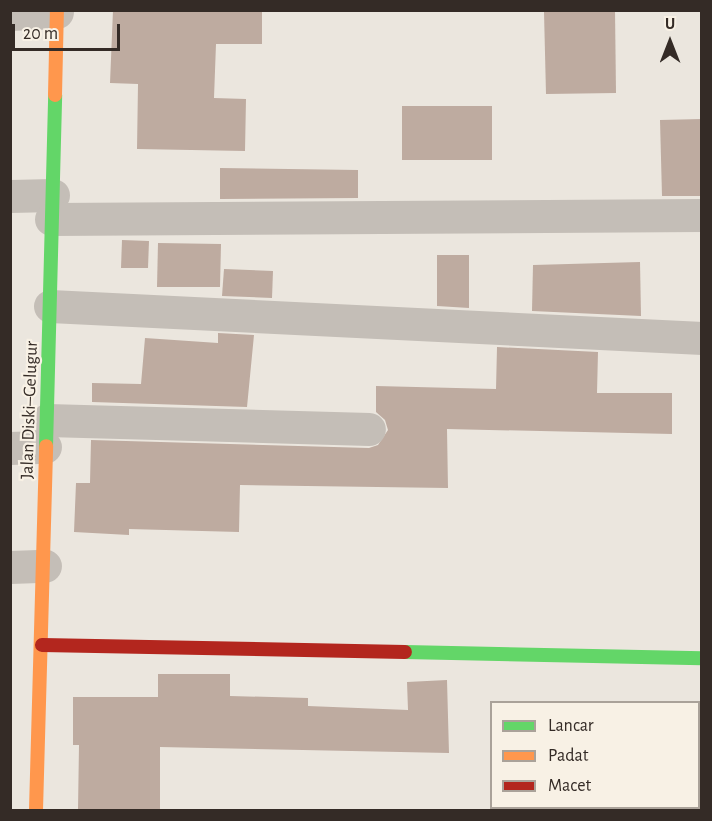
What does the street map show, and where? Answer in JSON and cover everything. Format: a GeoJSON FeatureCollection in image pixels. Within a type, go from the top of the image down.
{"type":"FeatureCollection","features":[{"type":"Feature","properties":{"kind":"main road","name":"Jalan Diski–Gelugur"},"geometry":{"type":"LineString","coordinates":[[36,810],[45,566],[46,434],[57,11]]}},
{"type":"Feature","properties":{"kind":"main road"},"geometry":{"type":"LineString","coordinates":[[42,645],[702,658]]}},
{"type":"Feature","properties":{"kind":"street"},"geometry":{"type":"LineString","coordinates":[[10,14],[57,11]]}},
{"type":"Feature","properties":{"kind":"street"},"geometry":{"type":"LineString","coordinates":[[10,196],[52,207],[702,215]]}},
{"type":"Feature","properties":{"kind":"street"},"geometry":{"type":"LineString","coordinates":[[50,306],[702,338]]}},
{"type":"Feature","properties":{"kind":"street"},"geometry":{"type":"LineString","coordinates":[[10,448],[46,434],[369,429]]}},
{"type":"Feature","properties":{"kind":"street"},"geometry":{"type":"LineString","coordinates":[[10,567],[45,566]]}},
{"type":"Feature","properties":{"kind":"building"},"geometry":{"type":"Polygon","coordinates":[[[113,10],[262,10],[262,44],[216,44],[214,98],[246,99],[245,151],[137,149],[138,84],[110,83],[113,10]]]}},
{"type":"Feature","properties":{"kind":"building"},"geometry":{"type":"Polygon","coordinates":[[[615,11],[616,93],[546,94],[544,12],[615,11]]]}},
{"type":"Feature","properties":{"kind":"building"},"geometry":{"type":"Polygon","coordinates":[[[402,106],[492,106],[492,160],[402,160],[402,106]]]}},
{"type":"Feature","properties":{"kind":"building"},"geometry":{"type":"Polygon","coordinates":[[[702,119],[702,196],[662,196],[660,120],[702,119]]]}},
{"type":"Feature","properties":{"kind":"building"},"geometry":{"type":"Polygon","coordinates":[[[220,168],[358,170],[358,198],[220,199],[220,168]]]}},
{"type":"Feature","properties":{"kind":"building"},"geometry":{"type":"Polygon","coordinates":[[[122,240],[149,241],[148,268],[121,268],[122,240]]]}},
{"type":"Feature","properties":{"kind":"building"},"geometry":{"type":"Polygon","coordinates":[[[158,243],[221,244],[220,287],[157,287],[158,243]]]}},
{"type":"Feature","properties":{"kind":"building"},"geometry":{"type":"Polygon","coordinates":[[[437,255],[469,255],[469,308],[437,306],[437,255]]]}},
{"type":"Feature","properties":{"kind":"building"},"geometry":{"type":"Polygon","coordinates":[[[640,262],[641,316],[532,311],[533,265],[640,262]]]}},
{"type":"Feature","properties":{"kind":"building"},"geometry":{"type":"Polygon","coordinates":[[[224,269],[273,271],[272,298],[222,296],[224,269]]]}},
{"type":"Feature","properties":{"kind":"building"},"geometry":{"type":"Polygon","coordinates":[[[218,333],[254,335],[247,407],[92,402],[92,383],[141,384],[145,338],[218,343],[218,333]]]}},
{"type":"Feature","properties":{"kind":"building"},"geometry":{"type":"Polygon","coordinates":[[[497,347],[598,352],[597,393],[672,393],[672,434],[447,429],[448,488],[240,485],[239,532],[129,529],[129,535],[74,532],[76,483],[90,483],[91,440],[369,448],[378,445],[388,430],[385,420],[376,412],[376,386],[496,389],[497,347]]]}},
{"type":"Feature","properties":{"kind":"building"},"geometry":{"type":"Polygon","coordinates":[[[158,674],[230,674],[230,696],[308,698],[308,706],[408,710],[407,682],[447,680],[449,753],[160,747],[160,810],[78,810],[79,745],[73,745],[73,697],[158,697],[158,674]]]}},
{"type":"Feature","properties":{"kind":"traffic: fast"},"geometry":{"type":"LineString","coordinates":[[46,446],[55,95]]}},
{"type":"Feature","properties":{"kind":"traffic: fast"},"geometry":{"type":"LineString","coordinates":[[405,652],[702,658]]}},
{"type":"Feature","properties":{"kind":"traffic: slow"},"geometry":{"type":"LineString","coordinates":[[55,95],[57,10]]}},
{"type":"Feature","properties":{"kind":"traffic: slow"},"geometry":{"type":"LineString","coordinates":[[36,810],[46,446]]}},
{"type":"Feature","properties":{"kind":"traffic: jam"},"geometry":{"type":"LineString","coordinates":[[42,645],[405,652]]}}]}
